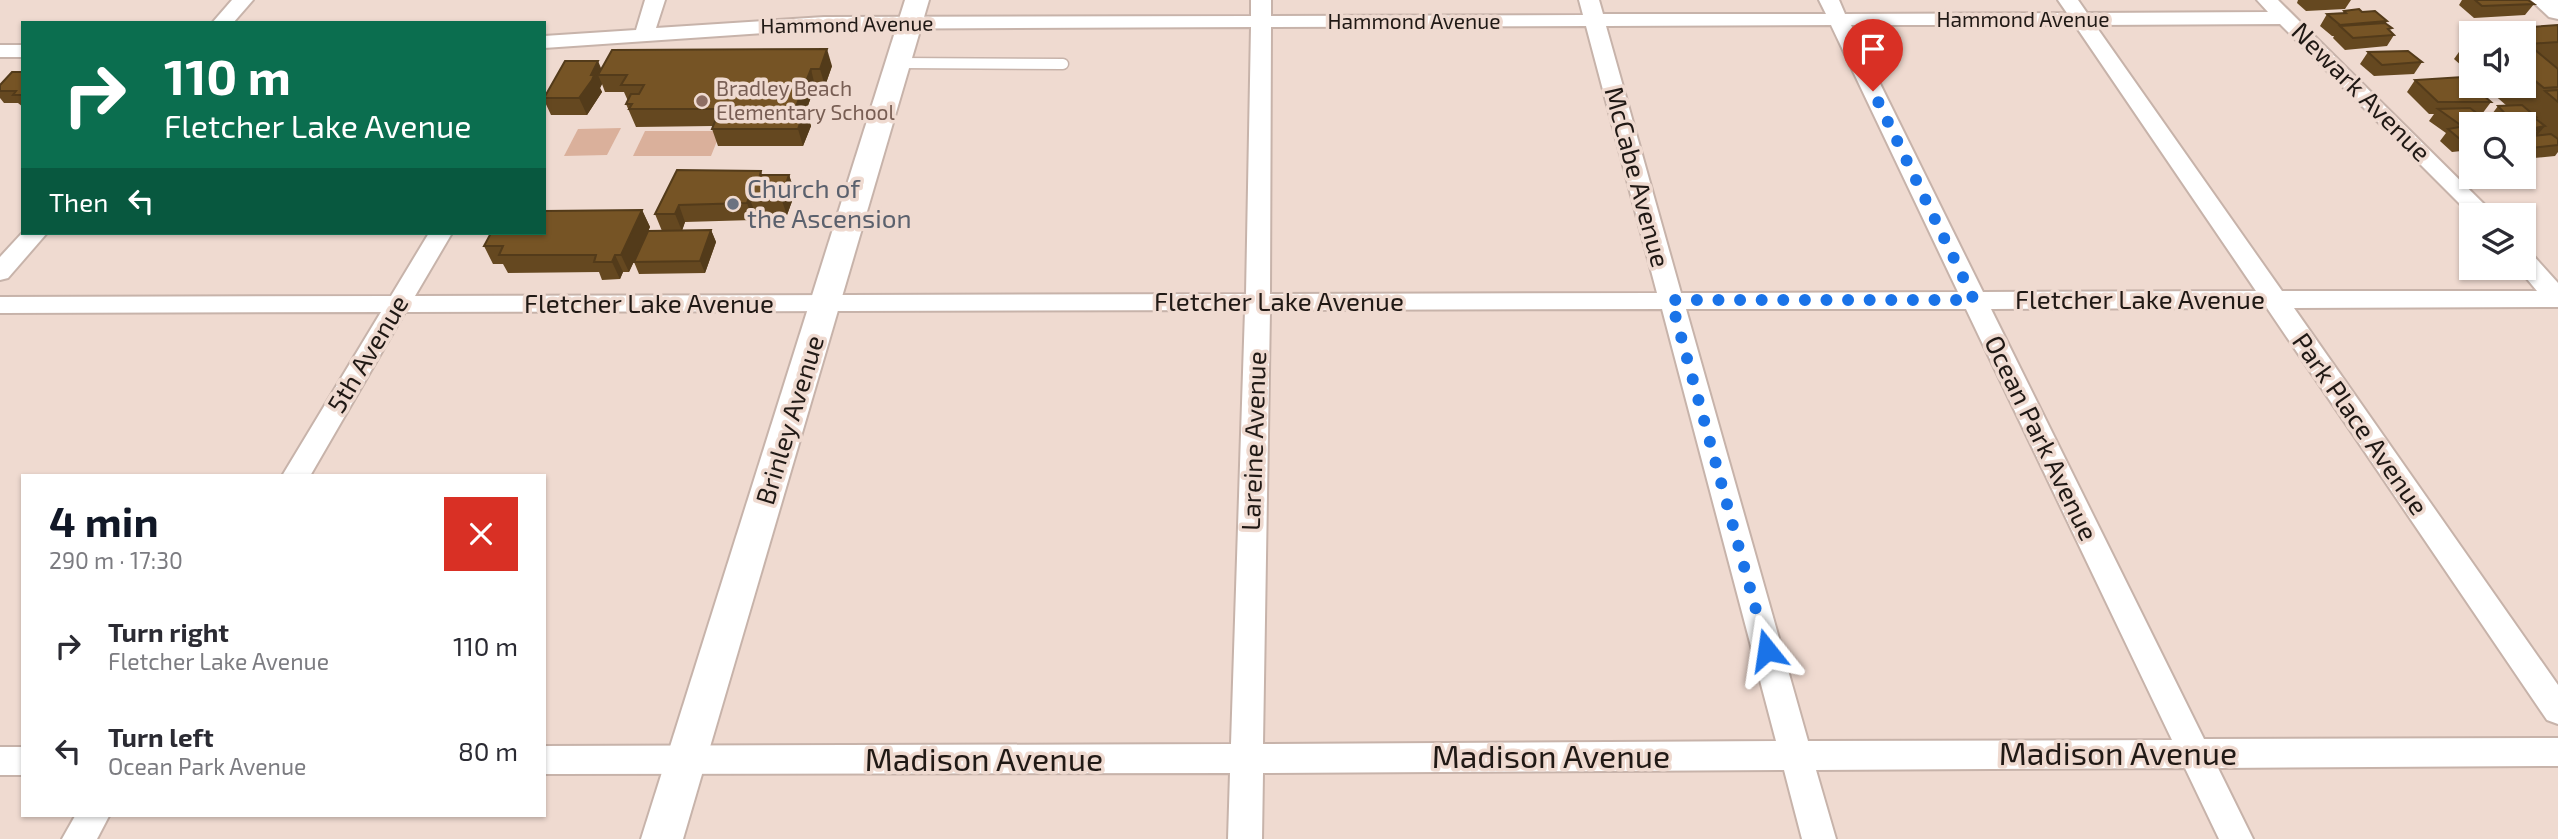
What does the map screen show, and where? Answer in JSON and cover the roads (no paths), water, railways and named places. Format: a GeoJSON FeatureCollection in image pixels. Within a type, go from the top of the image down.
{"type":"FeatureCollection","features":[{"type":"Feature","properties":{"kind":"street"},"geometry":{"type":"LineString","coordinates":[[224,21],[243,0]]}},
{"type":"Feature","properties":{"kind":"street"},"geometry":{"type":"LineString","coordinates":[[644,36],[655,0]]}},
{"type":"Feature","properties":{"kind":"street","name":"Newark Avenue"},"geometry":{"type":"LineString","coordinates":[[2266,0],[2472,203]]}},
{"type":"Feature","properties":{"kind":"street"},"geometry":{"type":"LineString","coordinates":[[2543,0],[2558,12]]}},
{"type":"Feature","properties":{"kind":"street","name":"McCabe Avenue"},"geometry":{"type":"LineString","coordinates":[[1591,10],[1819,839]]}},
{"type":"Feature","properties":{"kind":"street","name":"Ocean Park Avenue"},"geometry":{"type":"LineString","coordinates":[[1834,10],[2236,839]]}},
{"type":"Feature","properties":{"kind":"street","name":"Hammond Avenue"},"geometry":{"type":"LineString","coordinates":[[547,47],[644,36],[812,24],[914,12],[2074,10],[2285,18]]}},
{"type":"Feature","properties":{"kind":"street","name":"Park Place Avenue"},"geometry":{"type":"LineString","coordinates":[[2074,10],[2558,710]]}},
{"type":"Feature","properties":{"kind":"street","name":"Lareine Avenue"},"geometry":{"type":"LineString","coordinates":[[1245,839],[1258,302],[1261,11]]}},
{"type":"Feature","properties":{"kind":"street","name":"Brinley Avenue"},"geometry":{"type":"LineString","coordinates":[[662,839],[914,12]]}},
{"type":"Feature","properties":{"kind":"street"},"geometry":{"type":"LineString","coordinates":[[0,51],[21,51]]}},
{"type":"Feature","properties":{"kind":"street"},"geometry":{"type":"LineString","coordinates":[[0,272],[33,235]]}},
{"type":"Feature","properties":{"kind":"street","name":"5th Avenue"},"geometry":{"type":"LineString","coordinates":[[297,474],[439,235]]}},
{"type":"Feature","properties":{"kind":"street"},"geometry":{"type":"LineString","coordinates":[[2536,274],[2558,299]]}},
{"type":"Feature","properties":{"kind":"street","name":"Fletcher Lake Avenue"},"geometry":{"type":"LineString","coordinates":[[0,305],[2558,299]]}},
{"type":"Feature","properties":{"kind":"street","name":"Madison Avenue"},"geometry":{"type":"LineString","coordinates":[[546,760],[2558,752]]}},
{"type":"Feature","properties":{"kind":"street"},"geometry":{"type":"LineString","coordinates":[[0,761],[21,761]]}},
{"type":"Feature","properties":{"kind":"street"},"geometry":{"type":"LineString","coordinates":[[79,839],[92,817]]}},
{"type":"Feature","properties":{"kind":"lane"},"geometry":{"type":"LineString","coordinates":[[898,63],[1063,64]]}},
{"type":"Feature","properties":{"kind":"place","name":"Bradley Beach Elementary School"},"geometry":{"type":"Point","coordinates":[702,101]}},
{"type":"Feature","properties":{"kind":"place","name":"Church of the Ascension"},"geometry":{"type":"Point","coordinates":[733,204]}}]}
